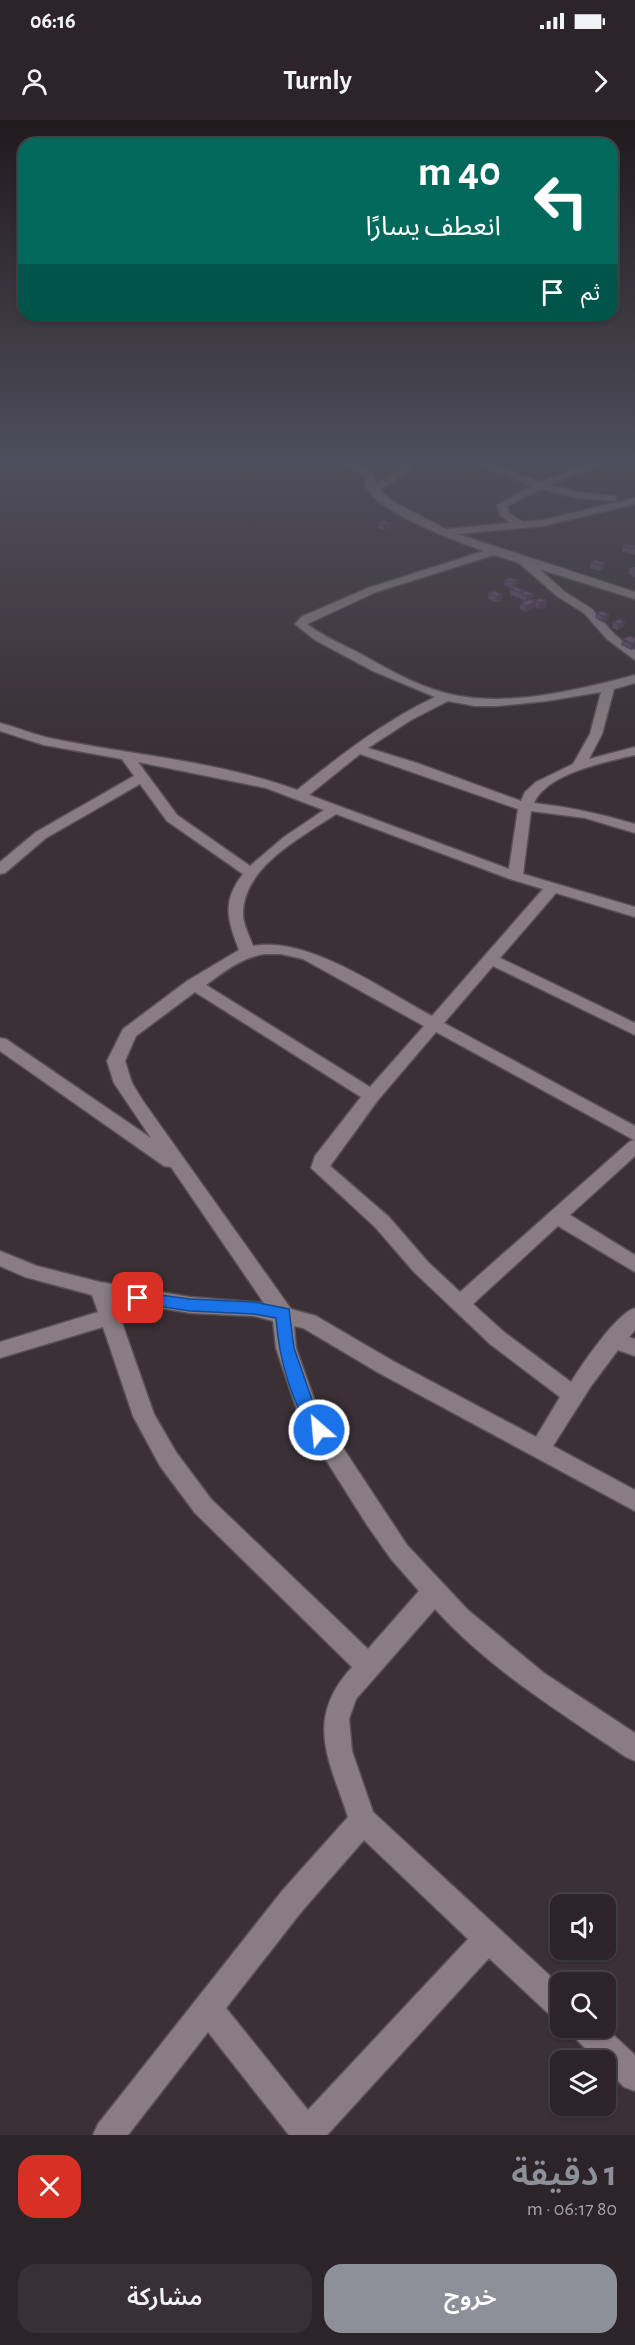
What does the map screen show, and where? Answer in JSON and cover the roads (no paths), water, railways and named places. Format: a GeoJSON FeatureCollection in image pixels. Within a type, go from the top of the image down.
{"type":"FeatureCollection","features":[{"type":"Feature","properties":{"kind":"street"},"geometry":{"type":"LineString","coordinates":[[482,555],[372,590],[301,622],[304,628],[370,665],[446,697],[480,702],[608,688],[635,679]]}},
{"type":"Feature","properties":{"kind":"street"},"geometry":{"type":"LineString","coordinates":[[506,555],[635,596]]}},
{"type":"Feature","properties":{"kind":"street"},"geometry":{"type":"LineString","coordinates":[[523,561],[547,584],[588,611],[611,637],[635,656]]}},
{"type":"Feature","properties":{"kind":"street"},"geometry":{"type":"LineString","coordinates":[[577,768],[596,734],[608,688]]}},
{"type":"Feature","properties":{"kind":"street"},"geometry":{"type":"LineString","coordinates":[[299,796],[356,749],[417,710],[446,697]]}},
{"type":"Feature","properties":{"kind":"street"},"geometry":{"type":"LineString","coordinates":[[0,727],[44,741],[126,755],[270,785],[515,876],[635,912]]}},
{"type":"Feature","properties":{"kind":"street"},"geometry":{"type":"LineString","coordinates":[[356,749],[418,766],[504,801],[525,807],[573,812],[635,829]]}},
{"type":"Feature","properties":{"kind":"street"},"geometry":{"type":"LineString","coordinates":[[515,876],[525,807],[534,790],[577,768],[635,751]]}},
{"type":"Feature","properties":{"kind":"street"},"geometry":{"type":"LineString","coordinates":[[126,755],[171,818],[251,873]]}},
{"type":"Feature","properties":{"kind":"street"},"geometry":{"type":"LineString","coordinates":[[0,870],[41,835],[142,777]]}},
{"type":"Feature","properties":{"kind":"street"},"geometry":{"type":"LineString","coordinates":[[247,952],[235,914],[236,898],[251,873],[300,832],[334,809]]}},
{"type":"Feature","properties":{"kind":"street"},"geometry":{"type":"LineString","coordinates":[[552,888],[372,1095],[322,1161],[320,1168],[382,1222],[400,1245],[497,1338],[573,1395]]}},
{"type":"Feature","properties":{"kind":"street"},"geometry":{"type":"LineString","coordinates":[[635,1134],[309,956],[281,949],[247,952],[193,984],[129,1033],[116,1061],[123,1083],[283,1314],[286,1348],[308,1413],[399,1552],[459,1618],[535,1681],[635,1748]]}},
{"type":"Feature","properties":{"kind":"street"},"geometry":{"type":"LineString","coordinates":[[490,959],[635,1030]]}},
{"type":"Feature","properties":{"kind":"street"},"geometry":{"type":"LineString","coordinates":[[193,984],[372,1095]]}},
{"type":"Feature","properties":{"kind":"street"},"geometry":{"type":"LineString","coordinates":[[0,1043],[181,1168]]}},
{"type":"Feature","properties":{"kind":"street"},"geometry":{"type":"LineString","coordinates":[[460,1304],[635,1146]]}},
{"type":"Feature","properties":{"kind":"street"},"geometry":{"type":"LineString","coordinates":[[558,1217],[635,1265]]}},
{"type":"Feature","properties":{"kind":"street"},"geometry":{"type":"LineString","coordinates":[[0,1258],[32,1272],[100,1290],[158,1301],[254,1308],[309,1322],[337,1336],[386,1367],[635,1501]]}},
{"type":"Feature","properties":{"kind":"street"},"geometry":{"type":"LineString","coordinates":[[100,1290],[144,1416],[168,1459],[203,1506],[368,1666]]}},
{"type":"Feature","properties":{"kind":"street"},"geometry":{"type":"LineString","coordinates":[[540,1449],[573,1395],[613,1339],[635,1316]]}},
{"type":"Feature","properties":{"kind":"street"},"geometry":{"type":"LineString","coordinates":[[0,1350],[109,1317]]}},
{"type":"Feature","properties":{"kind":"street"},"geometry":{"type":"LineString","coordinates":[[613,1339],[635,1348]]}},
{"type":"Feature","properties":{"kind":"street"},"geometry":{"type":"LineString","coordinates":[[435,1592],[346,1692],[336,1719],[339,1751],[363,1821],[550,1995]]}},
{"type":"Feature","properties":{"kind":"street"},"geometry":{"type":"LineString","coordinates":[[109,2135],[292,1901],[363,1821]]}},
{"type":"Feature","properties":{"kind":"street"},"geometry":{"type":"LineString","coordinates":[[208,2009],[309,2134],[489,1937]]}},
{"type":"Feature","properties":{"kind":"street"},"geometry":{"type":"LineString","coordinates":[[595,2038],[635,2076]]}}]}
